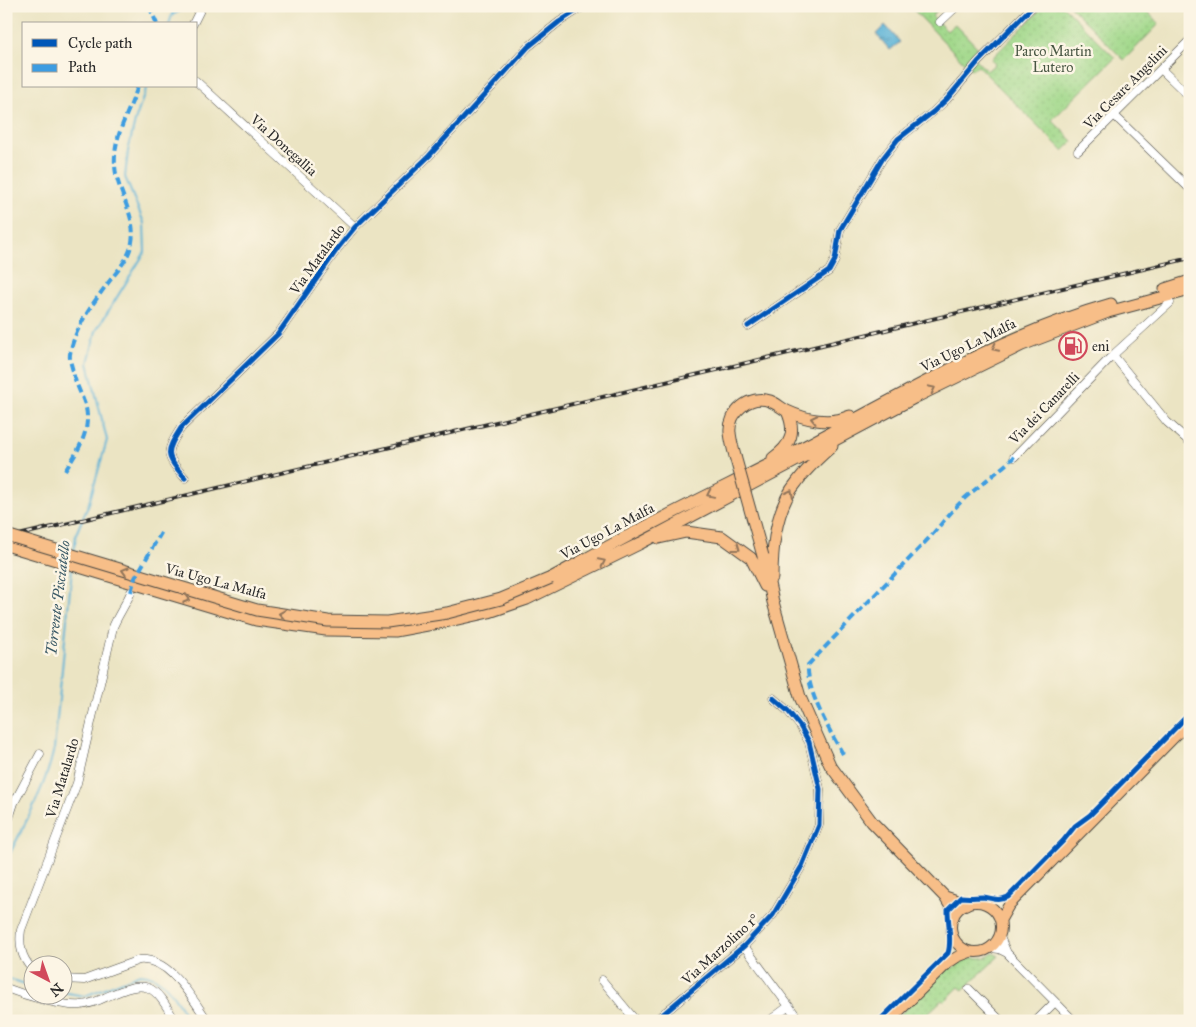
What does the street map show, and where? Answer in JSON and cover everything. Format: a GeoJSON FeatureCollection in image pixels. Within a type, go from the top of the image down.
{"type":"FeatureCollection","features":[{"type":"Feature","properties":{"kind":"highway","name":"Via Ugo La Malfa"},"geometry":{"type":"LineString","coordinates":[[6,535],[256,610],[328,621],[387,622],[447,613],[501,599],[551,578],[656,521],[760,470],[924,383],[1001,345],[1047,325],[1096,308],[1190,282]]}},
{"type":"Feature","properties":{"kind":"highway","name":"Via Ugo La Malfa"},"geometry":{"type":"LineString","coordinates":[[6,545],[256,620],[326,630],[395,631],[489,612],[527,599],[641,543],[914,398],[1022,345],[1108,312],[1190,290]]}},
{"type":"Feature","properties":{"kind":"highway"},"geometry":{"type":"LineString","coordinates":[[924,383],[908,386],[840,420],[816,420],[787,411],[771,401],[756,398],[745,404],[733,417],[730,432],[773,602],[800,697],[830,765],[872,822],[945,897],[951,907],[953,916]]}},
{"type":"Feature","properties":{"kind":"highway"},"geometry":{"type":"LineString","coordinates":[[760,470],[789,444],[792,430],[791,420],[787,411]]}},
{"type":"Feature","properties":{"kind":"highway"},"geometry":{"type":"LineString","coordinates":[[773,602],[772,568],[775,538],[783,506],[795,483],[845,434]]}},
{"type":"Feature","properties":{"kind":"highway"},"geometry":{"type":"LineString","coordinates":[[641,543],[686,532],[722,537],[751,558],[773,602]]}},
{"type":"Feature","properties":{"kind":"highway"},"geometry":{"type":"LineString","coordinates":[[945,897],[966,904]]}},
{"type":"Feature","properties":{"kind":"main road"},"geometry":{"type":"LineString","coordinates":[[1000,919],[1008,906],[1190,721]]}},
{"type":"Feature","properties":{"kind":"main road"},"geometry":{"type":"LineString","coordinates":[[889,1021],[948,963],[970,952],[984,951],[991,948],[1000,937],[1002,928],[1000,919],[991,907],[983,903],[974,902],[966,904],[958,909],[953,916],[951,925],[955,942],[970,952]]}},
{"type":"Feature","properties":{"kind":"main road"},"geometry":{"type":"LineString","coordinates":[[991,907],[1008,906]]}},
{"type":"Feature","properties":{"kind":"main road"},"geometry":{"type":"LineString","coordinates":[[948,963],[953,954],[955,942]]}},
{"type":"Feature","properties":{"kind":"street"},"geometry":{"type":"LineString","coordinates":[[194,22],[202,6]]}},
{"type":"Feature","properties":{"kind":"street","name":"Via Matalardo"},"geometry":{"type":"LineString","coordinates":[[185,478],[173,465],[168,456],[170,445],[181,428],[278,334],[338,248],[355,227],[429,156],[528,47],[559,22],[584,6]]}},
{"type":"Feature","properties":{"kind":"street"},"geometry":{"type":"LineString","coordinates":[[940,22],[957,6]]}},
{"type":"Feature","properties":{"kind":"street"},"geometry":{"type":"LineString","coordinates":[[748,326],[829,271],[835,260],[840,230],[898,139],[947,99],[978,62],[1033,6]]}},
{"type":"Feature","properties":{"kind":"street","name":"Via Cesare Angelini"},"geometry":{"type":"LineString","coordinates":[[1078,151],[1190,40]]}},
{"type":"Feature","properties":{"kind":"street"},"geometry":{"type":"LineString","coordinates":[[1161,69],[1190,97]]}},
{"type":"Feature","properties":{"kind":"street","name":"Via Donegallia"},"geometry":{"type":"LineString","coordinates":[[198,83],[225,110],[260,139],[355,227]]}},
{"type":"Feature","properties":{"kind":"street"},"geometry":{"type":"LineString","coordinates":[[1114,115],[1190,189]]}},
{"type":"Feature","properties":{"kind":"street","name":"Via dei Canarelli"},"geometry":{"type":"LineString","coordinates":[[1014,457],[1113,355],[1170,303]]}},
{"type":"Feature","properties":{"kind":"street"},"geometry":{"type":"LineString","coordinates":[[1113,355],[1167,422],[1190,442]]}},
{"type":"Feature","properties":{"kind":"street","name":"Via Matalardo"},"geometry":{"type":"LineString","coordinates":[[23,954],[20,941],[21,930],[77,783],[113,627],[131,592]]}},
{"type":"Feature","properties":{"kind":"street","name":"Via Marzolino 1°"},"geometry":{"type":"LineString","coordinates":[[655,1021],[744,946],[773,915],[802,866],[819,825],[820,789],[810,742],[794,718],[773,698]]}},
{"type":"Feature","properties":{"kind":"street"},"geometry":{"type":"LineString","coordinates":[[6,827],[14,803],[40,754]]}},
{"type":"Feature","properties":{"kind":"street"},"geometry":{"type":"LineString","coordinates":[[1000,937],[1007,953]]}},
{"type":"Feature","properties":{"kind":"street"},"geometry":{"type":"LineString","coordinates":[[744,946],[800,1021]]}},
{"type":"Feature","properties":{"kind":"street"},"geometry":{"type":"LineString","coordinates":[[991,948],[1007,953],[1074,1021]]}},
{"type":"Feature","properties":{"kind":"street"},"geometry":{"type":"LineString","coordinates":[[72,979],[84,980],[140,960],[148,959],[155,961],[169,971],[185,989],[208,1021]]}},
{"type":"Feature","properties":{"kind":"street"},"geometry":{"type":"LineString","coordinates":[[602,980],[636,1021]]}},
{"type":"Feature","properties":{"kind":"street"},"geometry":{"type":"LineString","coordinates":[[6,988],[52,1001],[80,1006],[130,987],[144,986],[156,991],[164,1000],[175,1021]]}},
{"type":"Feature","properties":{"kind":"street"},"geometry":{"type":"LineString","coordinates":[[969,988],[1001,1021]]}},
{"type":"Feature","properties":{"kind":"street"},"geometry":{"type":"LineString","coordinates":[[1036,1021],[1055,1002]]}},
{"type":"Feature","properties":{"kind":"street"},"geometry":{"type":"LineString","coordinates":[[769,1021],[789,1006]]}},
{"type":"Feature","properties":{"kind":"street"},"geometry":{"type":"LineString","coordinates":[[665,1012],[672,1021]]}},
{"type":"Feature","properties":{"kind":"green space","name":"Parco Martin Lutero"},"geometry":{"type":"Polygon","coordinates":[[[910,6],[937,6],[939,9],[932,16],[947,31],[955,24],[978,48],[971,55],[987,71],[995,64],[991,59],[1044,6],[1063,6],[1115,58],[1052,120],[1073,141],[1063,151],[978,66],[971,70],[910,6]]]}},
{"type":"Feature","properties":{"kind":"green space"},"geometry":{"type":"Polygon","coordinates":[[[1070,6],[1142,6],[1159,24],[1124,60],[1070,6]]]}},
{"type":"Feature","properties":{"kind":"green space"},"geometry":{"type":"Polygon","coordinates":[[[993,953],[999,956],[963,990],[959,987],[944,1002],[942,1000],[928,1013],[930,1015],[923,1021],[893,1021],[949,967],[953,968],[970,958],[985,957],[993,953]]]}},
{"type":"Feature","properties":{"kind":"water"},"geometry":{"type":"Polygon","coordinates":[[[885,25],[900,42],[890,50],[876,34],[885,25]]]}},
{"type":"Feature","properties":{"kind":"waterway","name":"Torrente Pisciatello"},"geometry":{"type":"LineString","coordinates":[[170,22],[172,6]]}},
{"type":"Feature","properties":{"kind":"waterway"},"geometry":{"type":"LineString","coordinates":[[172,15],[189,6]]}},
{"type":"Feature","properties":{"kind":"waterway","name":"Torrente Pisciatello"},"geometry":{"type":"LineString","coordinates":[[74,552],[76,534],[89,503],[107,440],[88,363],[96,331],[145,252],[144,223],[125,177],[128,151],[135,121],[146,88]]}},
{"type":"Feature","properties":{"kind":"waterway","name":"Torrente Pisciatello"},"geometry":{"type":"LineString","coordinates":[[6,861],[40,793],[54,749],[72,569]]}},
{"type":"Feature","properties":{"kind":"waterway","name":"Torrente Pisciatello"},"geometry":{"type":"LineString","coordinates":[[72,994],[85,996],[140,974],[149,975],[157,979],[169,990],[189,1021]]}},
{"type":"Feature","properties":{"kind":"waterway","name":"Torrente Pisciatello"},"geometry":{"type":"LineString","coordinates":[[6,978],[22,983]]}},
{"type":"Feature","properties":{"kind":"railway"},"geometry":{"type":"LineString","coordinates":[[6,538],[1190,258]]}},
{"type":"Feature","properties":{"kind":"marked path"},"geometry":{"type":"LineString","coordinates":[[149,6],[156,22]]}},
{"type":"Feature","properties":{"kind":"marked path"},"geometry":{"type":"LineString","coordinates":[[65,471],[82,441],[87,425],[86,408],[75,380],[71,362],[72,345],[84,319],[128,255],[132,242],[132,222],[116,175],[115,154],[122,125],[137,88]]}},
{"type":"Feature","properties":{"kind":"marked path"},"geometry":{"type":"LineString","coordinates":[[843,754],[815,698],[808,675],[808,665],[961,502],[1014,457]]}},
{"type":"Feature","properties":{"kind":"marked path"},"geometry":{"type":"LineString","coordinates":[[131,592],[135,578],[161,533]]}},
{"type":"Feature","properties":{"kind":"cycle path"},"geometry":{"type":"LineString","coordinates":[[185,478],[174,464],[170,454],[172,443],[181,428],[278,334],[338,248],[355,227],[429,156],[528,47],[559,22],[584,6]]}},
{"type":"Feature","properties":{"kind":"cycle path"},"geometry":{"type":"LineString","coordinates":[[748,326],[829,271],[835,260],[840,230],[883,158],[898,139],[947,99],[978,62],[1033,6]]}},
{"type":"Feature","properties":{"kind":"cycle path"},"geometry":{"type":"LineString","coordinates":[[655,1021],[744,946],[773,915],[802,866],[819,825],[820,789],[809,742],[800,726],[788,711],[773,698]]}},
{"type":"Feature","properties":{"kind":"cycle path"},"geometry":{"type":"LineString","coordinates":[[879,1021],[948,953],[950,938],[948,910],[961,897],[998,899],[1008,897],[1063,841],[1075,826],[1090,815],[1190,713]]}},
{"type":"Feature","properties":{"kind":"place","name":"eni"},"geometry":{"type":"Point","coordinates":[1073,346]}}]}
